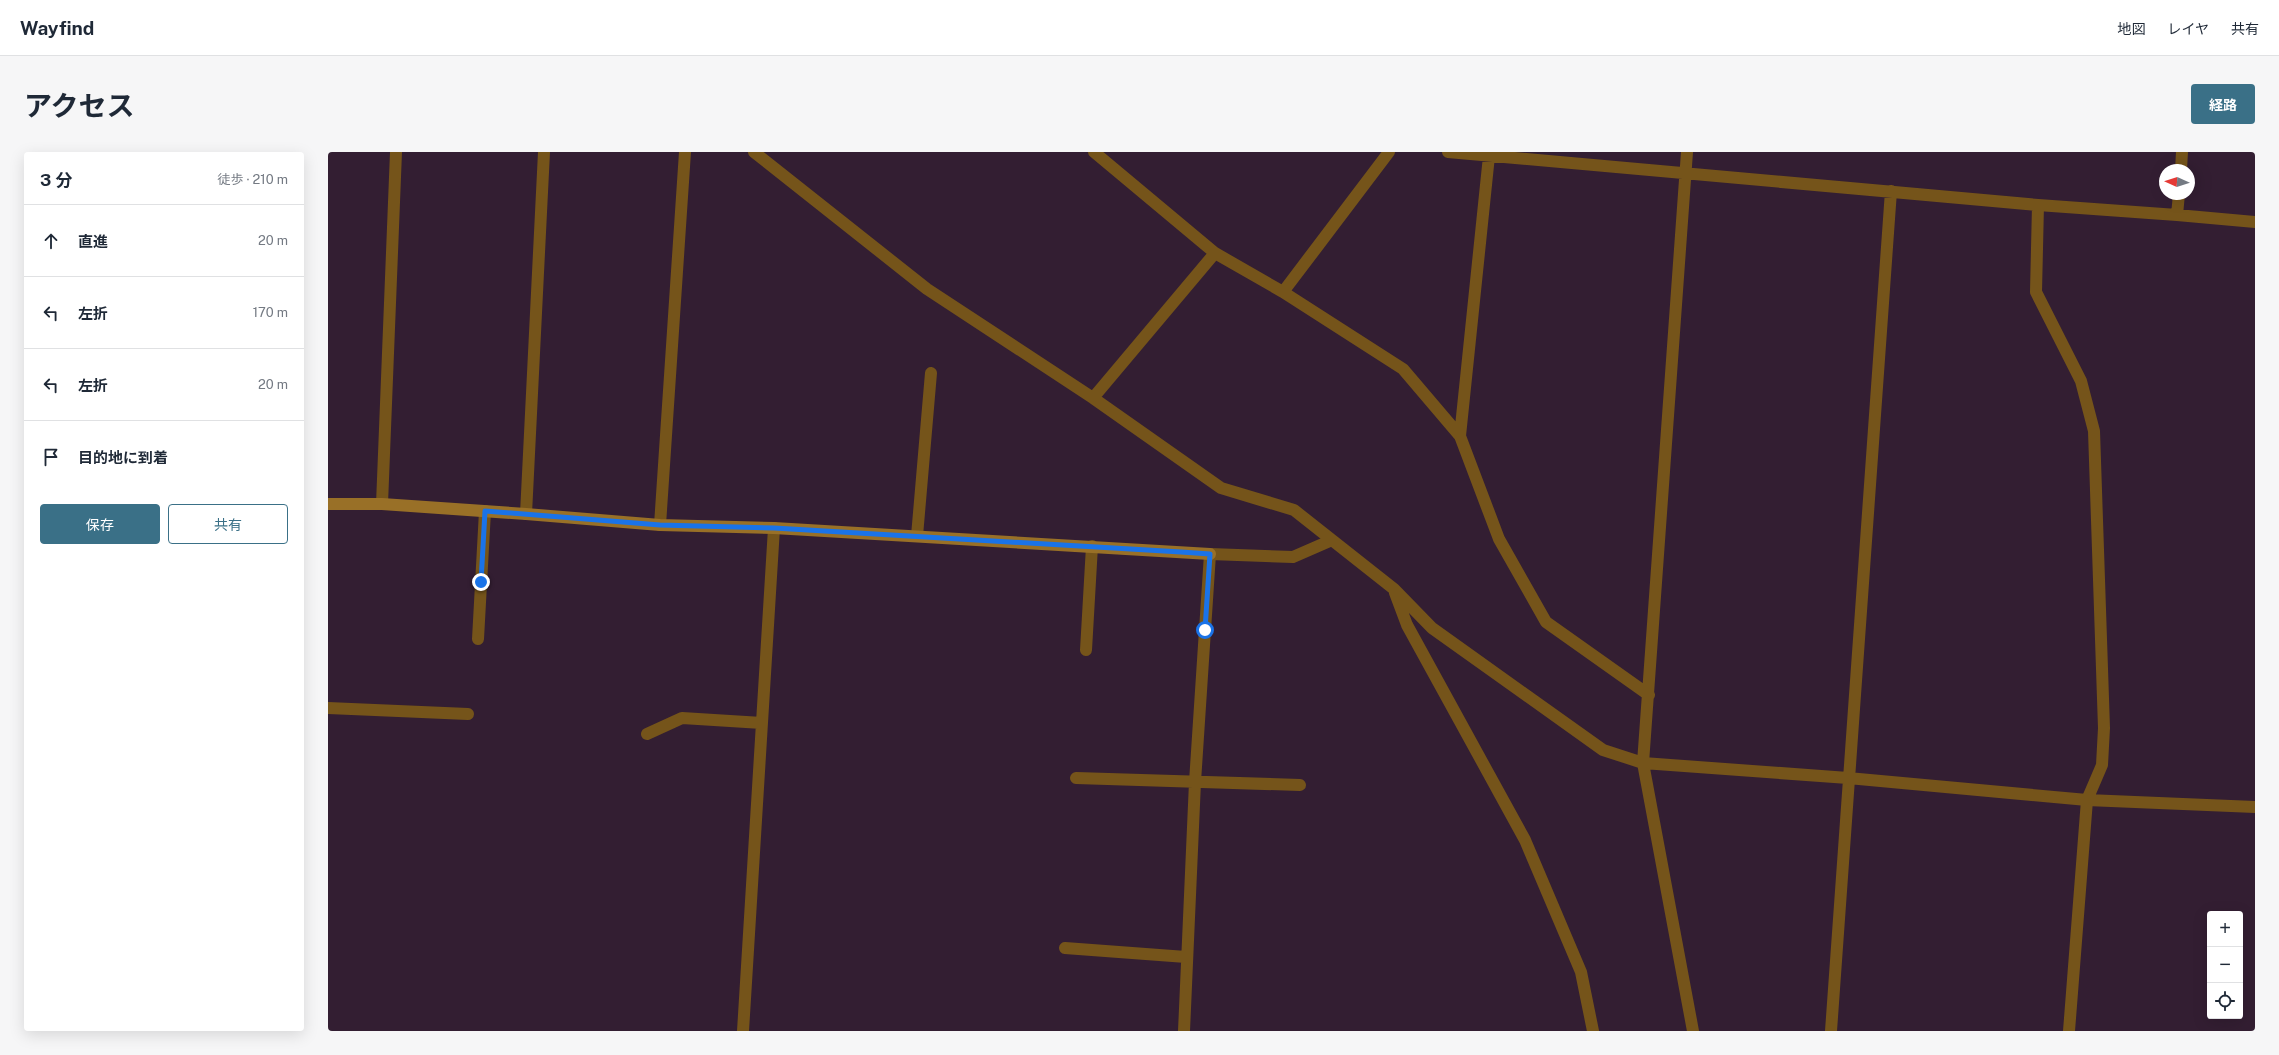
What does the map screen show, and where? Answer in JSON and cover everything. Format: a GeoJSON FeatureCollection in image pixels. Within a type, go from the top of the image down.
{"type":"FeatureCollection","features":[{"type":"Feature","properties":{"kind":"street"},"geometry":{"type":"LineString","coordinates":[[382,504],[396,152]]}},
{"type":"Feature","properties":{"kind":"street"},"geometry":{"type":"LineString","coordinates":[[526,514],[544,152]]}},
{"type":"Feature","properties":{"kind":"street"},"geometry":{"type":"LineString","coordinates":[[660,525],[685,152]]}},
{"type":"Feature","properties":{"kind":"street"},"geometry":{"type":"LineString","coordinates":[[754,152],[928,289],[1093,398],[1221,488],[1294,510],[1394,589],[1432,628],[1603,750],[1643,763],[1848,778],[2087,800],[2255,807]]}},
{"type":"Feature","properties":{"kind":"street"},"geometry":{"type":"LineString","coordinates":[[1094,152],[1215,253],[1283,292],[1403,369],[1460,436],[1499,539],[1546,622],[1649,695]]}},
{"type":"Feature","properties":{"kind":"street"},"geometry":{"type":"LineString","coordinates":[[1283,292],[1389,152]]}},
{"type":"Feature","properties":{"kind":"street"},"geometry":{"type":"LineString","coordinates":[[1448,152],[1891,191],[2038,206],[2177,215],[2255,222]]}},
{"type":"Feature","properties":{"kind":"street"},"geometry":{"type":"LineString","coordinates":[[1687,152],[1643,763],[1693,1031]]}},
{"type":"Feature","properties":{"kind":"street"},"geometry":{"type":"LineString","coordinates":[[2181,164],[2182,152]]}},
{"type":"Feature","properties":{"kind":"street"},"geometry":{"type":"LineString","coordinates":[[1460,436],[1489,156]]}},
{"type":"Feature","properties":{"kind":"street"},"geometry":{"type":"LineString","coordinates":[[1831,1031],[1891,191]]}},
{"type":"Feature","properties":{"kind":"street"},"geometry":{"type":"LineString","coordinates":[[2177,215],[2178,200]]}},
{"type":"Feature","properties":{"kind":"street"},"geometry":{"type":"LineString","coordinates":[[2038,206],[2036,292],[2081,381],[2094,431],[2104,728],[2102,765],[2087,800],[2069,1031]]}},
{"type":"Feature","properties":{"kind":"street"},"geometry":{"type":"LineString","coordinates":[[1093,398],[1215,253]]}},
{"type":"Feature","properties":{"kind":"street"},"geometry":{"type":"LineString","coordinates":[[917,536],[931,373]]}},
{"type":"Feature","properties":{"kind":"street"},"geometry":{"type":"LineString","coordinates":[[328,504],[382,504],[660,525],[774,528],[1210,554],[1293,557],[1332,540]]}},
{"type":"Feature","properties":{"kind":"street"},"geometry":{"type":"LineString","coordinates":[[478,639],[485,511]]}},
{"type":"Feature","properties":{"kind":"street"},"geometry":{"type":"LineString","coordinates":[[743,1031],[774,528]]}},
{"type":"Feature","properties":{"kind":"street"},"geometry":{"type":"LineString","coordinates":[[1086,650],[1092,546]]}},
{"type":"Feature","properties":{"kind":"street"},"geometry":{"type":"LineString","coordinates":[[1184,1031],[1186,957],[1195,782],[1210,554]]}},
{"type":"Feature","properties":{"kind":"street"},"geometry":{"type":"LineString","coordinates":[[1394,589],[1407,625],[1525,840],[1581,972],[1593,1031]]}},
{"type":"Feature","properties":{"kind":"street"},"geometry":{"type":"LineString","coordinates":[[328,708],[468,714]]}},
{"type":"Feature","properties":{"kind":"street"},"geometry":{"type":"LineString","coordinates":[[647,734],[682,718],[762,723]]}},
{"type":"Feature","properties":{"kind":"street"},"geometry":{"type":"LineString","coordinates":[[1076,778],[1300,785]]}},
{"type":"Feature","properties":{"kind":"street"},"geometry":{"type":"LineString","coordinates":[[1065,948],[1186,957]]}},
{"type":"Feature","properties":{"kind":"route"},"geometry":{"type":"LineString","coordinates":[[481,582],[485,511],[660,525],[774,528],[1076,545],[1210,554],[1205,630]]}}]}
